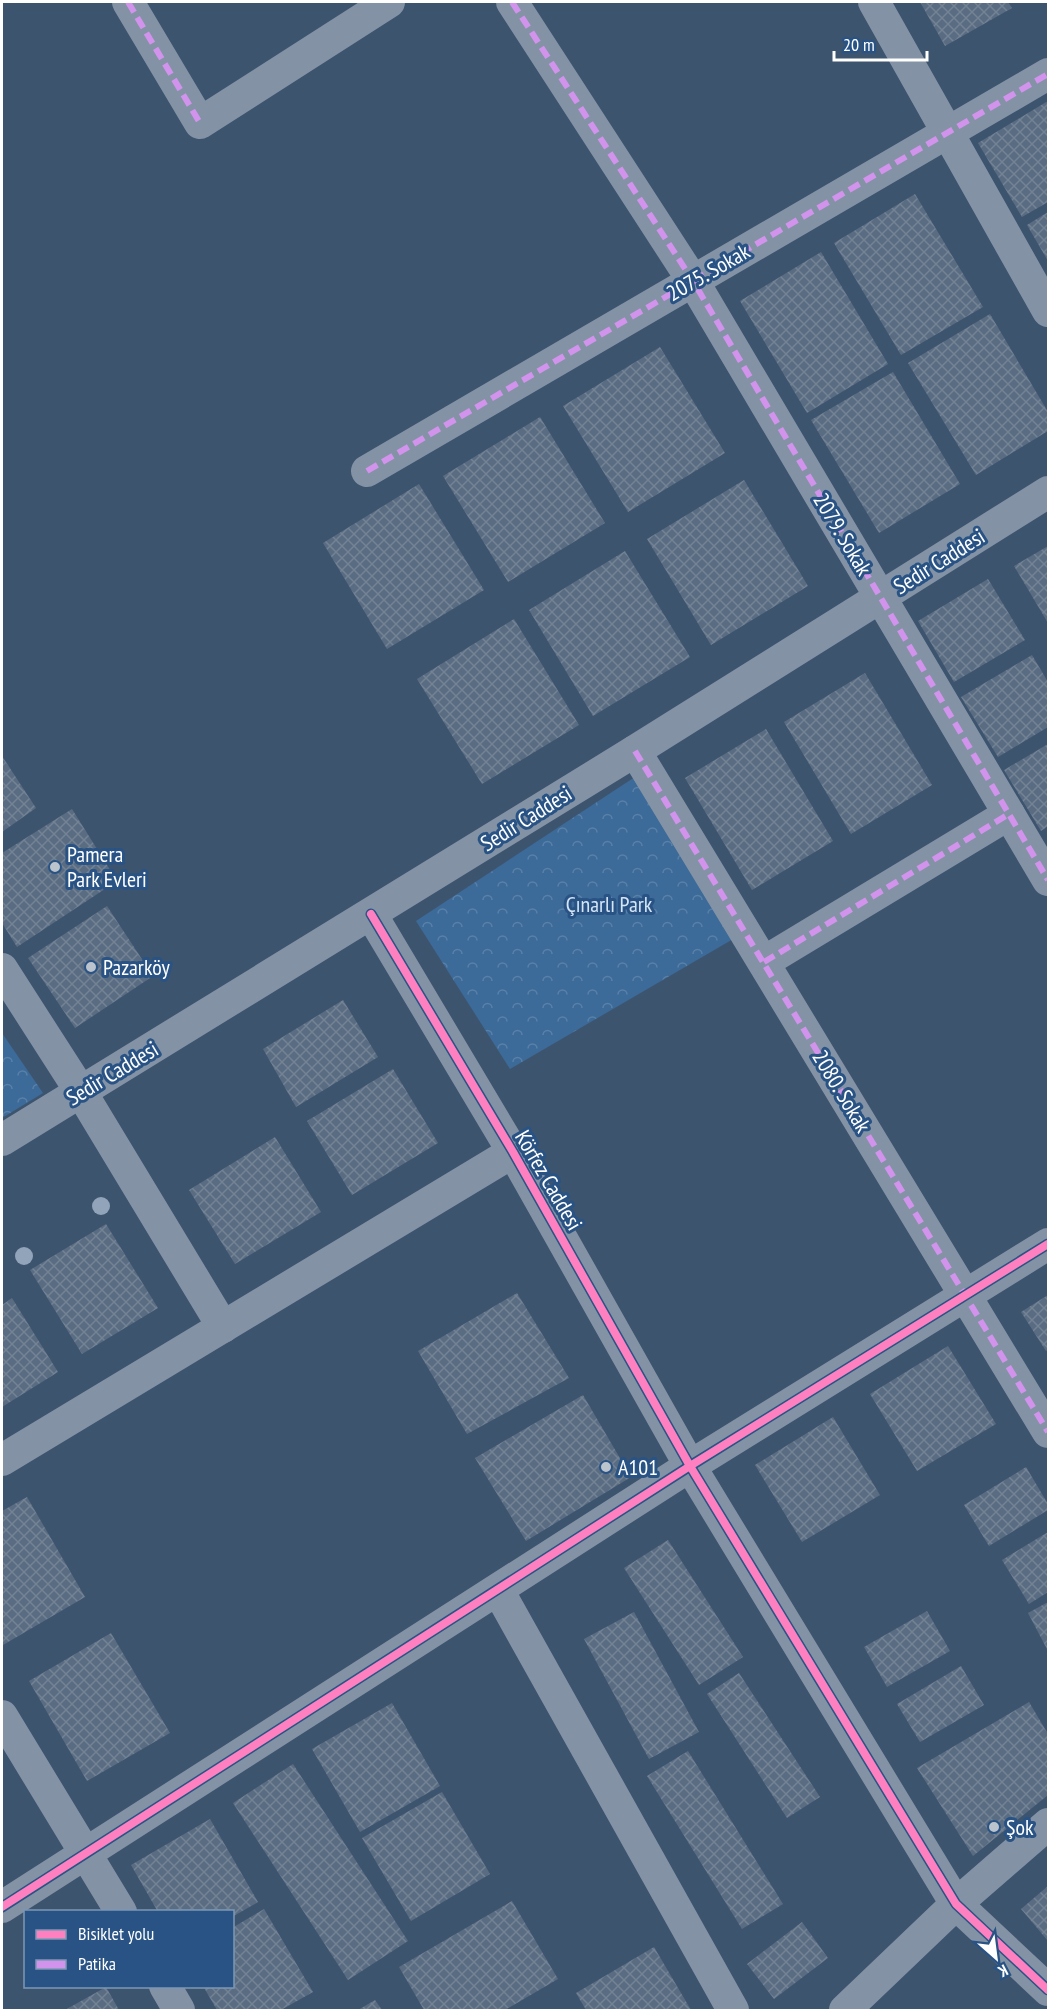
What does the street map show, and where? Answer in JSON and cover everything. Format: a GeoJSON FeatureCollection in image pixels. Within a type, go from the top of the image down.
{"type":"FeatureCollection","features":[{"type":"Feature","properties":{"kind":"street"},"geometry":{"type":"LineString","coordinates":[[128,2],[200,123],[389,2]]}},
{"type":"Feature","properties":{"kind":"street","name":"2079. Sokak"},"geometry":{"type":"LineString","coordinates":[[512,2],[693,281],[1048,880]]}},
{"type":"Feature","properties":{"kind":"street"},"geometry":{"type":"LineString","coordinates":[[874,2],[1048,311]]}},
{"type":"Feature","properties":{"kind":"street","name":"2075. Sokak"},"geometry":{"type":"LineString","coordinates":[[367,471],[1048,74]]}},
{"type":"Feature","properties":{"kind":"street","name":"Sedir Caddesi"},"geometry":{"type":"LineString","coordinates":[[2,1140],[635,751],[1048,492]]}},
{"type":"Feature","properties":{"kind":"street","name":"2080. Sokak"},"geometry":{"type":"LineString","coordinates":[[635,751],[1048,1432]]}},
{"type":"Feature","properties":{"kind":"street"},"geometry":{"type":"LineString","coordinates":[[764,962],[1009,814]]}},
{"type":"Feature","properties":{"kind":"street","name":"Körfez Caddesi"},"geometry":{"type":"LineString","coordinates":[[371,914],[513,1152],[690,1466],[956,1904],[1048,1990]]}},
{"type":"Feature","properties":{"kind":"street"},"geometry":{"type":"LineString","coordinates":[[2,969],[81,1092],[223,1327]]}},
{"type":"Feature","properties":{"kind":"street"},"geometry":{"type":"LineString","coordinates":[[2,1460],[513,1152]]}},
{"type":"Feature","properties":{"kind":"street"},"geometry":{"type":"LineString","coordinates":[[2,1907],[690,1466],[1048,1244]]}},
{"type":"Feature","properties":{"kind":"street"},"geometry":{"type":"LineString","coordinates":[[498,1590],[733,2010]]}},
{"type":"Feature","properties":{"kind":"street"},"geometry":{"type":"LineString","coordinates":[[2,1716],[119,1910]]}},
{"type":"Feature","properties":{"kind":"street"},"geometry":{"type":"LineString","coordinates":[[845,2010],[956,1904],[1048,1824]]}},
{"type":"Feature","properties":{"kind":"street"},"geometry":{"type":"LineString","coordinates":[[166,1988],[179,2010]]}},
{"type":"Feature","properties":{"kind":"green space","name":"Çınarlı Park"},"geometry":{"type":"Polygon","coordinates":[[[644,771],[740,935],[510,1069],[416,921],[644,771]]]}},
{"type":"Feature","properties":{"kind":"green space"},"geometry":{"type":"Polygon","coordinates":[[[2,1033],[43,1093],[2,1118],[2,1033]]]}},
{"type":"Feature","properties":{"kind":"building"},"geometry":{"type":"Polygon","coordinates":[[[920,2],[1008,2],[1012,8],[945,46],[920,2]]]}},
{"type":"Feature","properties":{"kind":"building"},"geometry":{"type":"Polygon","coordinates":[[[1048,101],[1048,202],[1022,217],[978,143],[1048,101]]]}},
{"type":"Feature","properties":{"kind":"building"},"geometry":{"type":"Polygon","coordinates":[[[915,194],[983,307],[901,355],[834,243],[915,194]]]}},
{"type":"Feature","properties":{"kind":"building"},"geometry":{"type":"Polygon","coordinates":[[[1048,212],[1048,261],[1027,225],[1048,212]]]}},
{"type":"Feature","properties":{"kind":"building"},"geometry":{"type":"Polygon","coordinates":[[[821,252],[888,364],[807,413],[740,301],[821,252]]]}},
{"type":"Feature","properties":{"kind":"building"},"geometry":{"type":"Polygon","coordinates":[[[990,314],[1048,412],[1048,431],[976,475],[908,363],[990,314]]]}},
{"type":"Feature","properties":{"kind":"building"},"geometry":{"type":"Polygon","coordinates":[[[660,347],[725,453],[628,512],[563,406],[660,347]]]}},
{"type":"Feature","properties":{"kind":"building"},"geometry":{"type":"Polygon","coordinates":[[[893,372],[960,484],[879,533],[811,420],[893,372]]]}},
{"type":"Feature","properties":{"kind":"building"},"geometry":{"type":"Polygon","coordinates":[[[540,417],[605,523],[508,582],[443,476],[540,417]]]}},
{"type":"Feature","properties":{"kind":"building"},"geometry":{"type":"Polygon","coordinates":[[[744,480],[808,586],[711,645],[647,539],[744,480]]]}},
{"type":"Feature","properties":{"kind":"building"},"geometry":{"type":"Polygon","coordinates":[[[419,484],[484,590],[387,649],[323,543],[419,484]]]}},
{"type":"Feature","properties":{"kind":"building"},"geometry":{"type":"Polygon","coordinates":[[[1048,546],[1048,623],[1014,566],[1048,546]]]}},
{"type":"Feature","properties":{"kind":"building"},"geometry":{"type":"Polygon","coordinates":[[[625,551],[690,657],[593,716],[529,610],[625,551]]]}},
{"type":"Feature","properties":{"kind":"building"},"geometry":{"type":"Polygon","coordinates":[[[988,579],[1025,640],[954,682],[918,621],[988,579]]]}},
{"type":"Feature","properties":{"kind":"building"},"geometry":{"type":"Polygon","coordinates":[[[514,619],[579,725],[482,784],[417,679],[514,619]]]}},
{"type":"Feature","properties":{"kind":"building"},"geometry":{"type":"Polygon","coordinates":[[[1032,655],[1048,682],[1048,727],[998,757],[961,697],[1032,655]]]}},
{"type":"Feature","properties":{"kind":"building"},"geometry":{"type":"Polygon","coordinates":[[[865,673],[932,785],[851,834],[784,722],[865,673]]]}},
{"type":"Feature","properties":{"kind":"building"},"geometry":{"type":"Polygon","coordinates":[[[766,729],[833,841],[752,890],[685,778],[766,729]]]}},
{"type":"Feature","properties":{"kind":"building"},"geometry":{"type":"Polygon","coordinates":[[[1048,744],[1048,826],[1041,831],[1004,770],[1048,744]]]}},
{"type":"Feature","properties":{"kind":"building"},"geometry":{"type":"Polygon","coordinates":[[[2,756],[36,808],[2,832],[2,756]]]}},
{"type":"Feature","properties":{"kind":"building","name":"Pamera Park Evleri"},"geometry":{"type":"Polygon","coordinates":[[[72,809],[117,881],[17,947],[2,923],[2,853],[72,809]]]}},
{"type":"Feature","properties":{"kind":"building","name":"Pazarköy"},"geometry":{"type":"Polygon","coordinates":[[[107,906],[153,976],[75,1028],[28,958],[107,906]]]}},
{"type":"Feature","properties":{"kind":"building"},"geometry":{"type":"Polygon","coordinates":[[[343,1000],[378,1057],[296,1107],[263,1049],[343,1000]]]}},
{"type":"Feature","properties":{"kind":"building"},"geometry":{"type":"Polygon","coordinates":[[[393,1069],[438,1143],[352,1195],[307,1121],[393,1069]]]}},
{"type":"Feature","properties":{"kind":"building"},"geometry":{"type":"Polygon","coordinates":[[[275,1137],[321,1212],[235,1264],[189,1190],[275,1137]]]}},
{"type":"Feature","properties":{"kind":"building"},"geometry":{"type":"Polygon","coordinates":[[[106,1224],[158,1308],[82,1354],[30,1270],[106,1224]]]}},
{"type":"Feature","properties":{"kind":"building"},"geometry":{"type":"Polygon","coordinates":[[[517,1293],[569,1378],[467,1434],[418,1351],[517,1293]]]}},
{"type":"Feature","properties":{"kind":"building"},"geometry":{"type":"Polygon","coordinates":[[[1048,1295],[1048,1350],[1046,1351],[1021,1312],[1048,1295]]]}},
{"type":"Feature","properties":{"kind":"building"},"geometry":{"type":"Polygon","coordinates":[[[12,1298],[58,1372],[2,1407],[2,1305],[12,1298]]]}},
{"type":"Feature","properties":{"kind":"building"},"geometry":{"type":"Polygon","coordinates":[[[948,1346],[996,1424],[917,1471],[870,1394],[948,1346]]]}},
{"type":"Feature","properties":{"kind":"building"},"geometry":{"type":"Polygon","coordinates":[[[583,1395],[631,1477],[526,1541],[475,1458],[583,1395]]]}},
{"type":"Feature","properties":{"kind":"building"},"geometry":{"type":"Polygon","coordinates":[[[833,1417],[880,1495],[802,1542],[755,1465],[833,1417]]]}},
{"type":"Feature","properties":{"kind":"building"},"geometry":{"type":"Polygon","coordinates":[[[1026,1467],[1048,1504],[1048,1510],[989,1546],[964,1505],[1026,1467]]]}},
{"type":"Feature","properties":{"kind":"building"},"geometry":{"type":"Polygon","coordinates":[[[27,1497],[85,1597],[3,1645],[2,1511],[27,1497]]]}},
{"type":"Feature","properties":{"kind":"building"},"geometry":{"type":"Polygon","coordinates":[[[1048,1532],[1048,1592],[1029,1604],[1002,1560],[1048,1532]]]}},
{"type":"Feature","properties":{"kind":"building"},"geometry":{"type":"Polygon","coordinates":[[[668,1540],[743,1657],[699,1685],[624,1568],[668,1540]]]}},
{"type":"Feature","properties":{"kind":"building"},"geometry":{"type":"Polygon","coordinates":[[[1048,1602],[1048,1651],[1028,1613],[1048,1602]]]}},
{"type":"Feature","properties":{"kind":"building"},"geometry":{"type":"Polygon","coordinates":[[[927,1611],[950,1651],[887,1687],[864,1647],[927,1611]]]}},
{"type":"Feature","properties":{"kind":"building"},"geometry":{"type":"Polygon","coordinates":[[[634,1612],[699,1732],[649,1759],[584,1639],[634,1612]]]}},
{"type":"Feature","properties":{"kind":"building"},"geometry":{"type":"Polygon","coordinates":[[[111,1633],[170,1733],[87,1781],[29,1681],[111,1633]]]}},
{"type":"Feature","properties":{"kind":"building"},"geometry":{"type":"Polygon","coordinates":[[[961,1666],[984,1705],[920,1742],[897,1704],[961,1666]]]}},
{"type":"Feature","properties":{"kind":"building"},"geometry":{"type":"Polygon","coordinates":[[[739,1673],[820,1797],[787,1818],[707,1694],[739,1673]]]}},
{"type":"Feature","properties":{"kind":"building"},"geometry":{"type":"Polygon","coordinates":[[[1029,1702],[1048,1734],[1048,1795],[973,1856],[917,1768],[1029,1702]]]}},
{"type":"Feature","properties":{"kind":"building"},"geometry":{"type":"Polygon","coordinates":[[[392,1703],[440,1786],[360,1832],[312,1749],[392,1703]]]}},
{"type":"Feature","properties":{"kind":"building"},"geometry":{"type":"Polygon","coordinates":[[[688,1751],[783,1904],[742,1929],[647,1776],[688,1751]]]}},
{"type":"Feature","properties":{"kind":"building"},"geometry":{"type":"Polygon","coordinates":[[[293,1764],[408,1941],[348,1980],[233,1803],[293,1764]]]}},
{"type":"Feature","properties":{"kind":"building"},"geometry":{"type":"Polygon","coordinates":[[[442,1792],[490,1874],[411,1921],[362,1838],[442,1792]]]}},
{"type":"Feature","properties":{"kind":"building"},"geometry":{"type":"Polygon","coordinates":[[[210,1819],[258,1902],[234,1916],[234,1910],[157,1910],[131,1865],[210,1819]]]}},
{"type":"Feature","properties":{"kind":"building"},"geometry":{"type":"Polygon","coordinates":[[[1048,1886],[1048,1941],[1021,1909],[1048,1886]]]}},
{"type":"Feature","properties":{"kind":"building"},"geometry":{"type":"Polygon","coordinates":[[[512,1901],[558,1979],[505,2010],[424,2010],[399,1967],[512,1901]]]}},
{"type":"Feature","properties":{"kind":"building"},"geometry":{"type":"Polygon","coordinates":[[[264,1909],[313,1992],[281,2010],[217,2010],[204,1988],[234,1988],[234,1927],[264,1909]]]}},
{"type":"Feature","properties":{"kind":"building"},"geometry":{"type":"Polygon","coordinates":[[[802,1922],[828,1958],[774,1999],[747,1964],[802,1922]]]}},
{"type":"Feature","properties":{"kind":"building"},"geometry":{"type":"Polygon","coordinates":[[[654,1947],[691,2010],[586,2010],[576,1993],[654,1947]]]}},
{"type":"Feature","properties":{"kind":"building"},"geometry":{"type":"Polygon","coordinates":[[[107,1988],[119,2010],[65,2010],[107,1988]]]}},
{"type":"Feature","properties":{"kind":"building"},"geometry":{"type":"Polygon","coordinates":[[[375,2000],[382,2010],[358,2010],[375,2000]]]}},
{"type":"Feature","properties":{"kind":"marked path"},"geometry":{"type":"LineString","coordinates":[[128,2],[200,123]]}},
{"type":"Feature","properties":{"kind":"marked path"},"geometry":{"type":"LineString","coordinates":[[512,2],[693,281],[1048,880]]}},
{"type":"Feature","properties":{"kind":"marked path"},"geometry":{"type":"LineString","coordinates":[[367,471],[1048,74]]}},
{"type":"Feature","properties":{"kind":"marked path"},"geometry":{"type":"LineString","coordinates":[[635,751],[1048,1432]]}},
{"type":"Feature","properties":{"kind":"marked path"},"geometry":{"type":"LineString","coordinates":[[764,962],[1009,814]]}},
{"type":"Feature","properties":{"kind":"cycle path"},"geometry":{"type":"LineString","coordinates":[[371,914],[513,1152],[690,1466],[956,1904],[1048,1990]]}},
{"type":"Feature","properties":{"kind":"cycle path"},"geometry":{"type":"LineString","coordinates":[[2,1907],[690,1466],[1048,1244]]}},
{"type":"Feature","properties":{"kind":"place","name":"Pamera Park Evleri"},"geometry":{"type":"Point","coordinates":[55,867]}},
{"type":"Feature","properties":{"kind":"place","name":"Pazarköy"},"geometry":{"type":"Point","coordinates":[91,967]}},
{"type":"Feature","properties":{"kind":"place","name":"A101"},"geometry":{"type":"Point","coordinates":[606,1467]}},
{"type":"Feature","properties":{"kind":"place","name":"Şok"},"geometry":{"type":"Point","coordinates":[994,1827]}}]}
